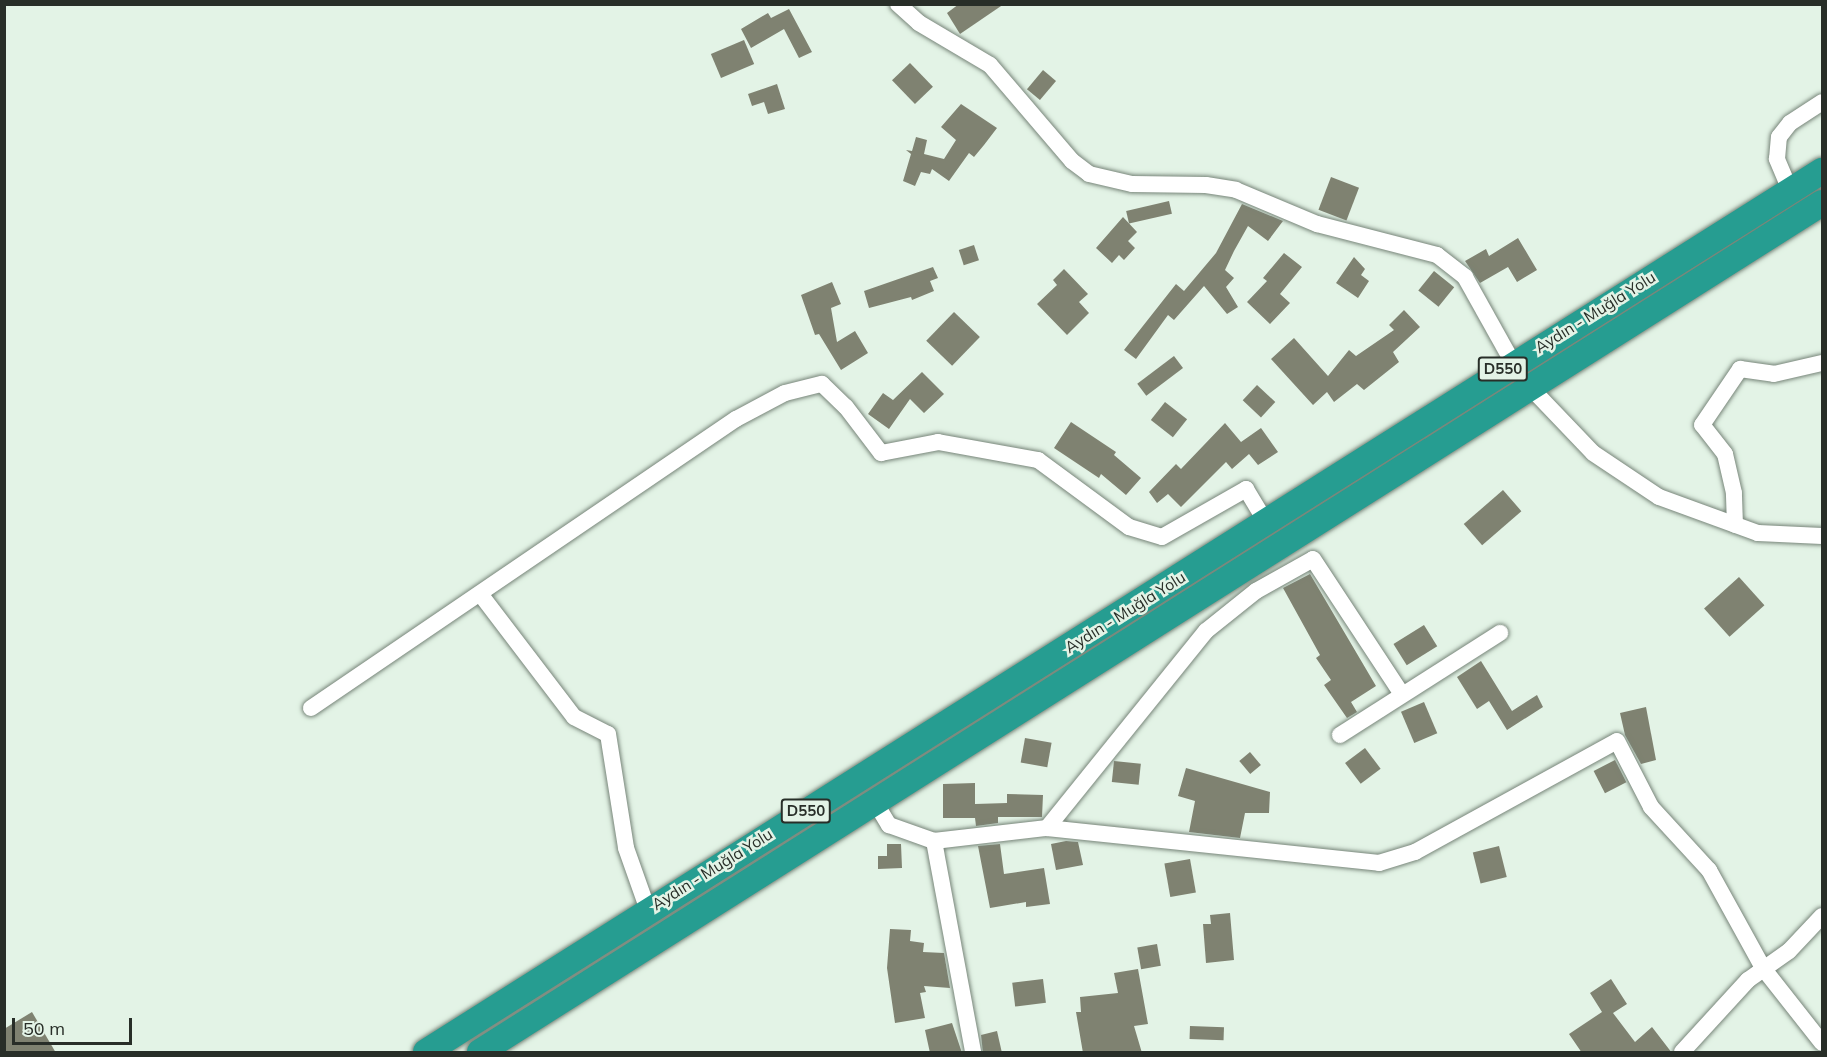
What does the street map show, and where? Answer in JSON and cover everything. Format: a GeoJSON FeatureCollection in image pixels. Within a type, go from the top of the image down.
{"type":"FeatureCollection","features":[{"type":"Feature","properties":{"kind":"highway","name":"Aydın - Muğla Yolu"},"geometry":{"type":"LineString","coordinates":[[426,1053],[648,910],[1266,522],[1513,363],[1822,171]]}},
{"type":"Feature","properties":{"kind":"highway","name":"Aydın - Muğla Yolu"},"geometry":{"type":"LineString","coordinates":[[480,1053],[1822,203]]}},
{"type":"Feature","properties":{"kind":"highway"},"geometry":{"type":"LineString","coordinates":[[1513,363],[1530,387]]}},
{"type":"Feature","properties":{"kind":"street"},"geometry":{"type":"LineString","coordinates":[[898,4],[919,22],[990,65],[1072,161],[1089,174],[1132,184],[1206,185],[1236,190],[1317,224],[1437,255],[1465,278],[1513,363]]}},
{"type":"Feature","properties":{"kind":"street"},"geometry":{"type":"LineString","coordinates":[[1790,190],[1777,159],[1779,137],[1790,123],[1822,102]]}},
{"type":"Feature","properties":{"kind":"street"},"geometry":{"type":"LineString","coordinates":[[1735,525],[1734,493],[1725,454],[1702,425],[1740,369],[1774,374],[1822,363]]}},
{"type":"Feature","properties":{"kind":"street"},"geometry":{"type":"LineString","coordinates":[[311,708],[481,595],[736,419],[785,393],[822,384],[846,407],[881,453],[938,442],[1038,460],[1129,527],[1162,537],[1246,489],[1266,522]]}},
{"type":"Feature","properties":{"kind":"street"},"geometry":{"type":"LineString","coordinates":[[1530,387],[1559,422],[1619,474],[1659,497],[1735,525],[1779,537],[1822,536]]}},
{"type":"Feature","properties":{"kind":"street"},"geometry":{"type":"LineString","coordinates":[[1047,828],[1206,631],[1256,591],[1313,559],[1401,693]]}},
{"type":"Feature","properties":{"kind":"street"},"geometry":{"type":"LineString","coordinates":[[481,595],[574,717],[608,734],[626,848],[648,910]]}},
{"type":"Feature","properties":{"kind":"street"},"geometry":{"type":"LineString","coordinates":[[1340,735],[1401,693],[1500,633]]}},
{"type":"Feature","properties":{"kind":"street"},"geometry":{"type":"LineString","coordinates":[[875,802],[889,825],[934,841],[1047,828],[1379,863],[1415,852],[1617,741],[1651,807],[1709,870],[1763,968],[1822,1042]]}},
{"type":"Feature","properties":{"kind":"street"},"geometry":{"type":"LineString","coordinates":[[934,841],[973,1053]]}},
{"type":"Feature","properties":{"kind":"street"},"geometry":{"type":"LineString","coordinates":[[1682,1053],[1763,968],[1800,942],[1822,916]]}},
{"type":"Feature","properties":{"kind":"building"},"geometry":{"type":"Polygon","coordinates":[[[959,4],[1004,4],[960,34],[947,13],[959,4]]]}},
{"type":"Feature","properties":{"kind":"building"},"geometry":{"type":"Polygon","coordinates":[[[789,9],[812,52],[799,58],[784,29],[751,48],[741,29],[768,13],[771,18],[789,9]]]}},
{"type":"Feature","properties":{"kind":"building"},"geometry":{"type":"Polygon","coordinates":[[[744,40],[754,64],[721,78],[711,54],[744,40]]]}},
{"type":"Feature","properties":{"kind":"building"},"geometry":{"type":"Polygon","coordinates":[[[910,63],[933,87],[915,104],[892,80],[910,63]]]}},
{"type":"Feature","properties":{"kind":"building"},"geometry":{"type":"Polygon","coordinates":[[[1043,70],[1056,81],[1040,100],[1027,89],[1043,70]]]}},
{"type":"Feature","properties":{"kind":"building"},"geometry":{"type":"Polygon","coordinates":[[[777,84],[785,109],[768,114],[764,102],[752,106],[748,94],[777,84]]]}},
{"type":"Feature","properties":{"kind":"building"},"geometry":{"type":"Polygon","coordinates":[[[961,104],[997,128],[974,157],[969,153],[949,181],[932,169],[930,174],[921,172],[915,186],[903,181],[911,154],[906,150],[912,151],[916,137],[927,140],[924,154],[944,159],[956,140],[941,127],[961,104]]]}},
{"type":"Feature","properties":{"kind":"building"},"geometry":{"type":"Polygon","coordinates":[[[1331,177],[1359,188],[1346,220],[1318,210],[1331,177]]]}},
{"type":"Feature","properties":{"kind":"building"},"geometry":{"type":"Polygon","coordinates":[[[1169,201],[1172,214],[1129,224],[1126,211],[1169,201]]]}},
{"type":"Feature","properties":{"kind":"building"},"geometry":{"type":"Polygon","coordinates":[[[1242,204],[1283,221],[1268,241],[1248,226],[1234,251],[1225,270],[1234,278],[1226,287],[1238,307],[1227,314],[1204,286],[1174,320],[1168,315],[1136,359],[1124,350],[1176,284],[1184,291],[1216,253],[1242,204]]]}},
{"type":"Feature","properties":{"kind":"building"},"geometry":{"type":"Polygon","coordinates":[[[1123,217],[1137,232],[1128,241],[1135,248],[1124,260],[1119,255],[1112,263],[1096,248],[1123,217]]]}},
{"type":"Feature","properties":{"kind":"building"},"geometry":{"type":"Polygon","coordinates":[[[1518,238],[1537,270],[1517,282],[1508,267],[1480,283],[1465,261],[1486,249],[1489,256],[1518,238]]]}},
{"type":"Feature","properties":{"kind":"building"},"geometry":{"type":"Polygon","coordinates":[[[974,245],[979,260],[964,265],[959,250],[974,245]]]}},
{"type":"Feature","properties":{"kind":"building"},"geometry":{"type":"Polygon","coordinates":[[[1284,253],[1302,267],[1280,294],[1290,303],[1270,324],[1247,302],[1267,281],[1263,278],[1284,253]]]}},
{"type":"Feature","properties":{"kind":"building"},"geometry":{"type":"Polygon","coordinates":[[[1354,257],[1365,269],[1361,275],[1369,281],[1358,298],[1336,283],[1354,257]]]}},
{"type":"Feature","properties":{"kind":"building"},"geometry":{"type":"Polygon","coordinates":[[[933,267],[938,278],[930,281],[934,291],[912,300],[911,297],[869,308],[864,291],[933,267]]]}},
{"type":"Feature","properties":{"kind":"building"},"geometry":{"type":"Polygon","coordinates":[[[1064,269],[1088,294],[1079,302],[1089,313],[1067,335],[1037,304],[1057,285],[1053,280],[1064,269]]]}},
{"type":"Feature","properties":{"kind":"building"},"geometry":{"type":"Polygon","coordinates":[[[1434,271],[1454,287],[1438,307],[1418,290],[1434,271]]]}},
{"type":"Feature","properties":{"kind":"building"},"geometry":{"type":"Polygon","coordinates":[[[832,282],[841,304],[831,308],[837,342],[855,331],[868,353],[841,370],[819,334],[815,335],[801,295],[832,282]]]}},
{"type":"Feature","properties":{"kind":"building"},"geometry":{"type":"Polygon","coordinates":[[[1404,310],[1420,327],[1393,352],[1399,362],[1364,390],[1357,384],[1334,402],[1327,392],[1313,405],[1271,359],[1294,338],[1328,376],[1349,350],[1356,356],[1394,330],[1389,325],[1404,310]]]}},
{"type":"Feature","properties":{"kind":"building"},"geometry":{"type":"Polygon","coordinates":[[[954,312],[980,337],[952,366],[926,341],[954,312]]]}},
{"type":"Feature","properties":{"kind":"building"},"geometry":{"type":"Polygon","coordinates":[[[1174,356],[1183,368],[1146,396],[1137,384],[1174,356]]]}},
{"type":"Feature","properties":{"kind":"building"},"geometry":{"type":"Polygon","coordinates":[[[922,372],[944,394],[924,413],[910,399],[889,429],[868,414],[883,393],[893,400],[922,372]]]}},
{"type":"Feature","properties":{"kind":"building"},"geometry":{"type":"Polygon","coordinates":[[[1257,385],[1275,402],[1261,417],[1243,400],[1257,385]]]}},
{"type":"Feature","properties":{"kind":"building"},"geometry":{"type":"Polygon","coordinates":[[[1165,402],[1187,419],[1173,437],[1151,420],[1165,402]]]}},
{"type":"Feature","properties":{"kind":"building"},"geometry":{"type":"Polygon","coordinates":[[[1071,422],[1116,452],[1114,455],[1141,478],[1126,495],[1101,474],[1099,478],[1054,448],[1071,422]]]}},
{"type":"Feature","properties":{"kind":"building"},"geometry":{"type":"Polygon","coordinates":[[[1225,423],[1241,442],[1261,428],[1278,452],[1258,465],[1249,454],[1232,469],[1226,462],[1181,507],[1168,494],[1157,503],[1149,492],[1176,464],[1181,469],[1225,423]]]}},
{"type":"Feature","properties":{"kind":"building"},"geometry":{"type":"Polygon","coordinates":[[[1503,490],[1521,511],[1482,545],[1464,524],[1503,490]]]}},
{"type":"Feature","properties":{"kind":"building"},"geometry":{"type":"Polygon","coordinates":[[[1310,574],[1376,686],[1351,702],[1357,712],[1347,718],[1324,685],[1331,680],[1316,658],[1320,655],[1283,588],[1310,574]]]}},
{"type":"Feature","properties":{"kind":"building"},"geometry":{"type":"Polygon","coordinates":[[[1739,577],[1764,605],[1729,637],[1704,608],[1739,577]]]}},
{"type":"Feature","properties":{"kind":"building"},"geometry":{"type":"Polygon","coordinates":[[[1424,625],[1437,646],[1407,665],[1393,644],[1424,625]]]}},
{"type":"Feature","properties":{"kind":"building"},"geometry":{"type":"Polygon","coordinates":[[[1481,661],[1512,711],[1537,695],[1543,707],[1507,730],[1489,701],[1477,709],[1457,677],[1481,661]]]}},
{"type":"Feature","properties":{"kind":"building"},"geometry":{"type":"Polygon","coordinates":[[[1424,702],[1437,733],[1414,743],[1401,712],[1424,702]]]}},
{"type":"Feature","properties":{"kind":"building"},"geometry":{"type":"Polygon","coordinates":[[[1646,707],[1656,760],[1641,764],[1625,735],[1620,713],[1646,707]]]}},
{"type":"Feature","properties":{"kind":"building"},"geometry":{"type":"Polygon","coordinates":[[[1025,738],[1052,743],[1047,767],[1021,763],[1025,738]]]}},
{"type":"Feature","properties":{"kind":"building"},"geometry":{"type":"Polygon","coordinates":[[[1365,748],[1381,769],[1361,784],[1345,763],[1365,748]]]}},
{"type":"Feature","properties":{"kind":"building"},"geometry":{"type":"Polygon","coordinates":[[[1250,752],[1261,765],[1250,774],[1239,761],[1250,752]]]}},
{"type":"Feature","properties":{"kind":"building"},"geometry":{"type":"Polygon","coordinates":[[[1615,760],[1626,782],[1605,793],[1594,771],[1615,760]]]}},
{"type":"Feature","properties":{"kind":"building"},"geometry":{"type":"Polygon","coordinates":[[[1114,761],[1141,764],[1139,785],[1112,782],[1114,761]]]}},
{"type":"Feature","properties":{"kind":"building"},"geometry":{"type":"Polygon","coordinates":[[[1186,768],[1270,792],[1269,813],[1245,813],[1240,838],[1189,832],[1195,801],[1178,796],[1186,768]]]}},
{"type":"Feature","properties":{"kind":"building"},"geometry":{"type":"Polygon","coordinates":[[[975,783],[975,804],[1007,803],[1007,794],[1043,795],[1042,817],[998,817],[998,823],[976,826],[975,818],[943,818],[943,784],[975,783]]]}},
{"type":"Feature","properties":{"kind":"building"},"geometry":{"type":"Polygon","coordinates":[[[1066,841],[1078,842],[1083,865],[1056,870],[1051,844],[1066,841]]]}},
{"type":"Feature","properties":{"kind":"building"},"geometry":{"type":"Polygon","coordinates":[[[887,844],[901,844],[902,868],[878,869],[878,856],[887,856],[887,844]]]}},
{"type":"Feature","properties":{"kind":"building"},"geometry":{"type":"Polygon","coordinates":[[[1000,844],[1004,874],[1044,868],[1050,904],[1026,907],[1026,902],[990,908],[978,846],[1000,844]]]}},
{"type":"Feature","properties":{"kind":"building"},"geometry":{"type":"Polygon","coordinates":[[[1499,846],[1507,877],[1481,884],[1473,853],[1499,846]]]}},
{"type":"Feature","properties":{"kind":"building"},"geometry":{"type":"Polygon","coordinates":[[[1190,859],[1196,892],[1170,897],[1164,864],[1190,859]]]}},
{"type":"Feature","properties":{"kind":"building"},"geometry":{"type":"Polygon","coordinates":[[[1230,913],[1234,960],[1206,963],[1203,924],[1211,924],[1210,915],[1230,913]]]}},
{"type":"Feature","properties":{"kind":"building"},"geometry":{"type":"Polygon","coordinates":[[[890,929],[911,930],[910,941],[924,943],[923,952],[944,953],[950,988],[924,986],[926,992],[920,993],[925,1018],[895,1023],[887,968],[890,929]]]}},
{"type":"Feature","properties":{"kind":"building"},"geometry":{"type":"Polygon","coordinates":[[[1157,944],[1161,966],[1141,969],[1137,947],[1157,944]]]}},
{"type":"Feature","properties":{"kind":"building"},"geometry":{"type":"Polygon","coordinates":[[[1138,969],[1148,1024],[1134,1026],[1142,1053],[1083,1053],[1076,1012],[1081,1012],[1080,997],[1118,993],[1114,973],[1138,969]]]}},
{"type":"Feature","properties":{"kind":"building"},"geometry":{"type":"Polygon","coordinates":[[[1043,979],[1046,1003],[1015,1007],[1012,983],[1043,979]]]}},
{"type":"Feature","properties":{"kind":"building"},"geometry":{"type":"Polygon","coordinates":[[[1611,979],[1627,1004],[1613,1013],[1635,1042],[1652,1027],[1672,1053],[1582,1053],[1569,1034],[1602,1012],[1590,993],[1611,979]]]}},
{"type":"Feature","properties":{"kind":"building"},"geometry":{"type":"Polygon","coordinates":[[[32,1012],[56,1053],[4,1053],[4,1029],[32,1012]]]}},
{"type":"Feature","properties":{"kind":"building"},"geometry":{"type":"Polygon","coordinates":[[[952,1023],[962,1053],[930,1053],[925,1030],[952,1023]]]}},
{"type":"Feature","properties":{"kind":"building"},"geometry":{"type":"Polygon","coordinates":[[[1190,1026],[1224,1027],[1224,1040],[1190,1039],[1190,1026]]]}},
{"type":"Feature","properties":{"kind":"building"},"geometry":{"type":"Polygon","coordinates":[[[997,1031],[1002,1053],[983,1053],[981,1035],[997,1031]]]}}]}
